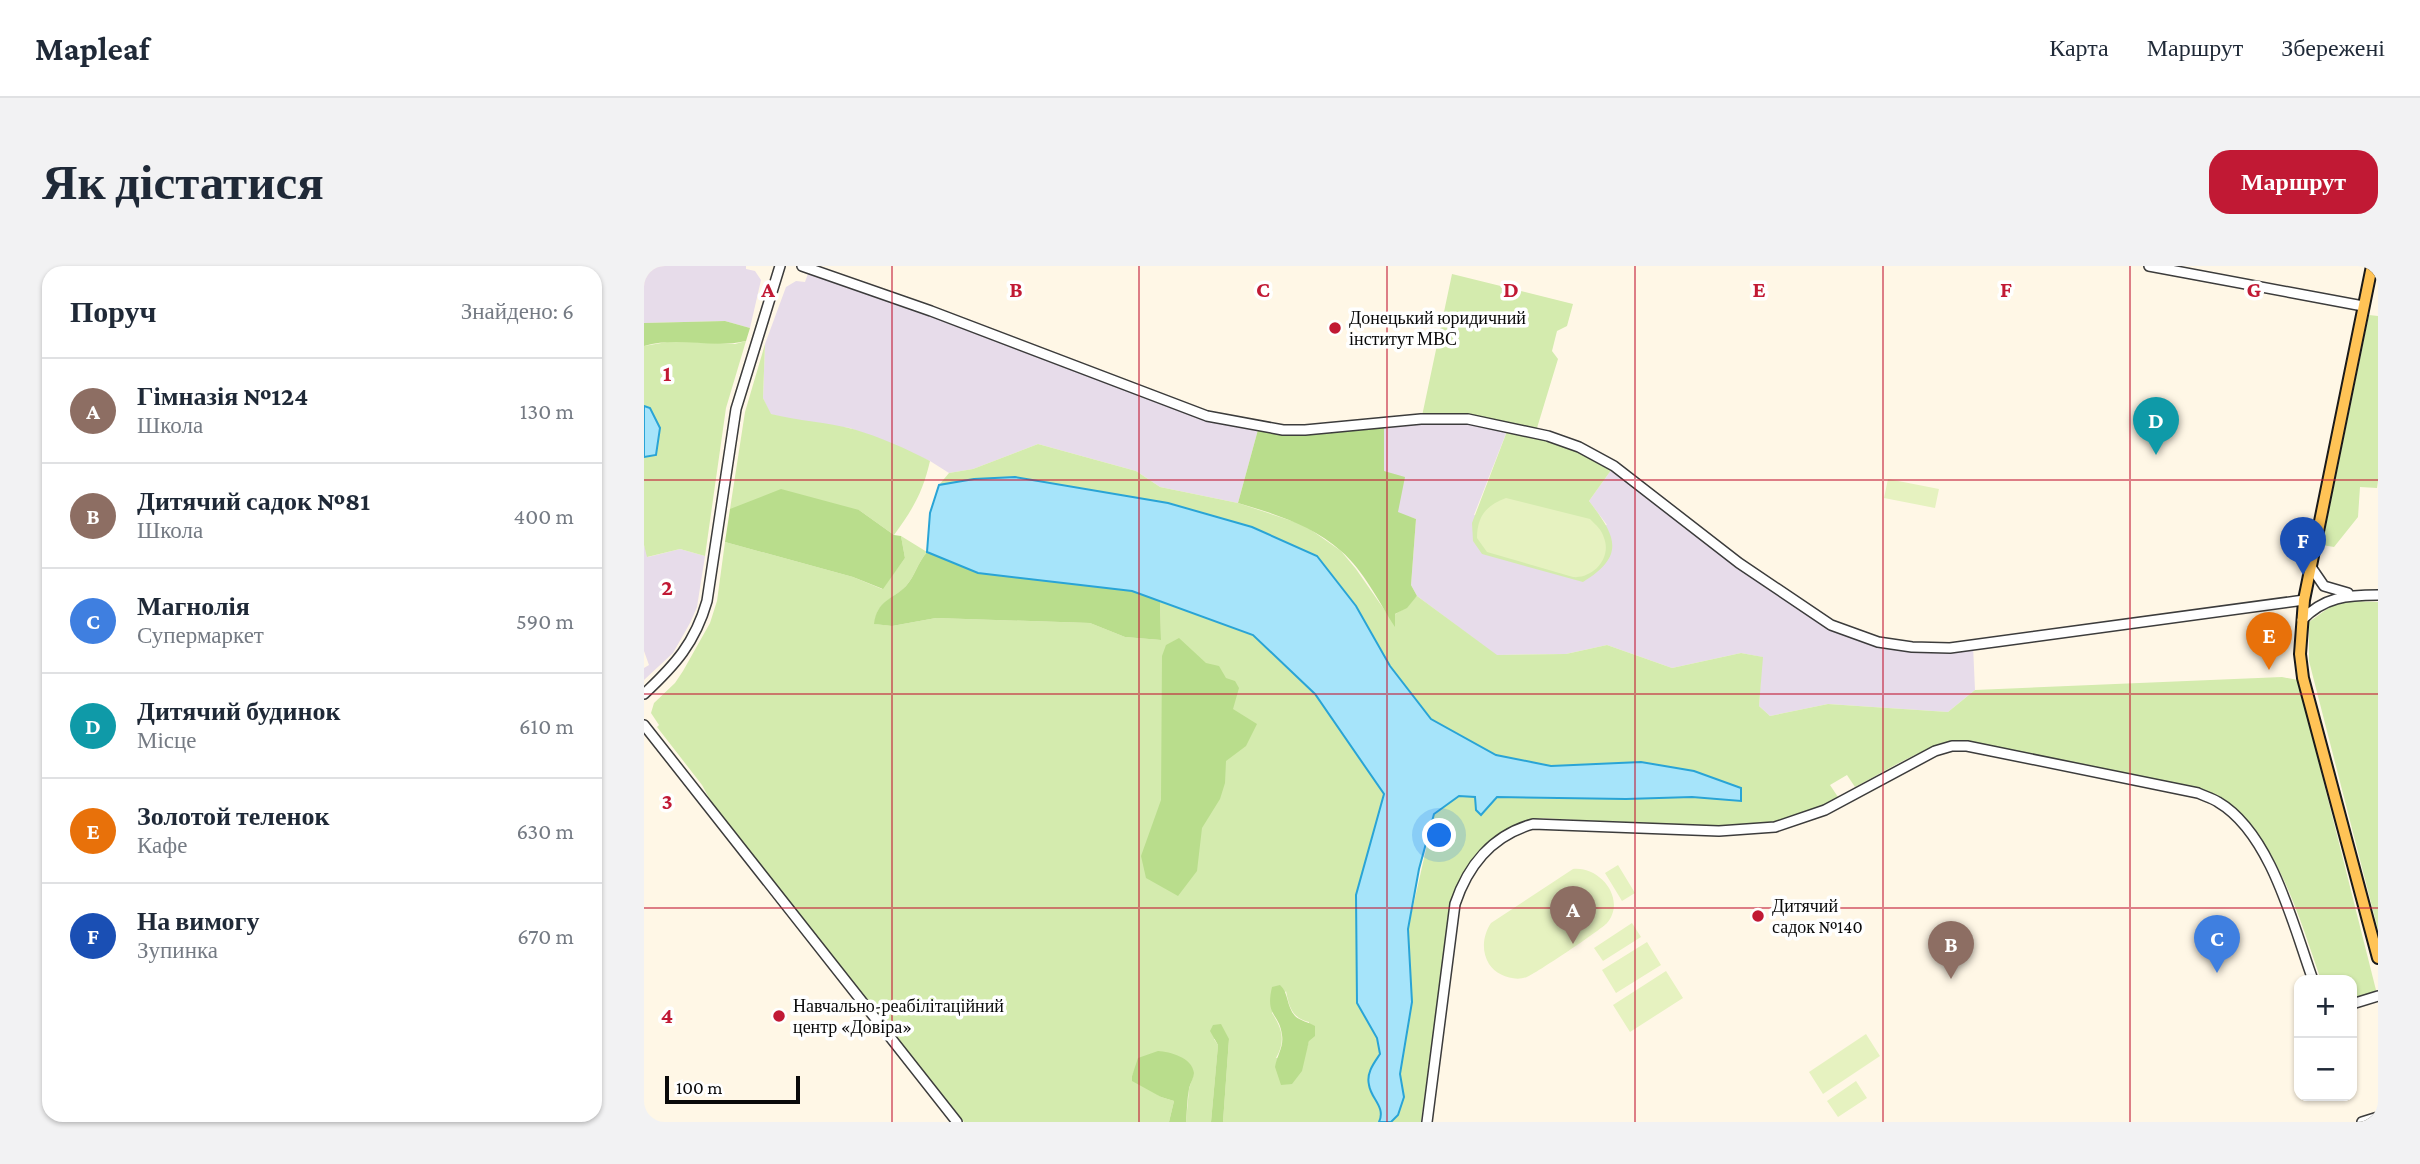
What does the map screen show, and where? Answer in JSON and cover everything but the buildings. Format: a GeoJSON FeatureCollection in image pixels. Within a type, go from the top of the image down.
{"type":"FeatureCollection","features":[{"type":"Feature","properties":{"kind":"main road"},"geometry":{"type":"LineString","coordinates":[[2372,266],[2304,600],[2300,654],[2303,678],[2378,958]]}},
{"type":"Feature","properties":{"kind":"street"},"geometry":{"type":"LineString","coordinates":[[644,694],[675,664],[701,621],[707,601],[736,409],[780,266]]}},
{"type":"Feature","properties":{"kind":"street"},"geometry":{"type":"LineString","coordinates":[[802,266],[1207,416],[1283,430],[1421,419],[1468,419],[1548,436],[1579,447],[1614,466],[1739,563],[1831,625],[1878,642],[1912,647],[1950,648],[2304,600]]}},
{"type":"Feature","properties":{"kind":"street"},"geometry":{"type":"LineString","coordinates":[[2149,266],[2363,306]]}},
{"type":"Feature","properties":{"kind":"street"},"geometry":{"type":"LineString","coordinates":[[2311,567],[2324,586],[2352,595]]}},
{"type":"Feature","properties":{"kind":"street"},"geometry":{"type":"LineString","coordinates":[[2302,620],[2329,599],[2352,595],[2378,595]]}},
{"type":"Feature","properties":{"kind":"street"},"geometry":{"type":"LineString","coordinates":[[644,725],[957,1122]]}},
{"type":"Feature","properties":{"kind":"street"},"geometry":{"type":"LineString","coordinates":[[1427,1122],[1455,904],[1461,886],[1479,857],[1498,840],[1533,824],[1719,831],[1775,827],[1825,810],[1935,751],[1952,746],[1967,746],[2198,793],[2218,802],[2246,828],[2268,863],[2311,975]]}},
{"type":"Feature","properties":{"kind":"street"},"geometry":{"type":"LineString","coordinates":[[2357,1002],[2378,996]]}},
{"type":"Feature","properties":{"kind":"street"},"geometry":{"type":"LineString","coordinates":[[2362,1122],[2378,1117]]}},
{"type":"Feature","properties":{"kind":"shaded area"},"geometry":{"type":"Polygon","coordinates":[[[644,266],[746,266],[746,269],[755,271],[761,280],[750,328],[725,321],[644,323],[644,266]]]}},
{"type":"Feature","properties":{"kind":"shaded area"},"geometry":{"type":"Polygon","coordinates":[[[810,268],[1207,416],[1259,426],[1238,503],[1160,487],[1136,471],[1038,444],[973,469],[949,473],[930,461],[850,428],[800,422],[770,414],[763,398],[765,344],[786,287],[796,281],[805,282],[810,268]]]}},
{"type":"Feature","properties":{"kind":"shaded area"},"geometry":{"type":"Polygon","coordinates":[[[1421,419],[1509,426],[1474,515],[1607,525],[1589,501],[1614,466],[1739,563],[1831,625],[1878,642],[1973,645],[1975,690],[1948,712],[1828,704],[1770,716],[1759,706],[1762,657],[1741,653],[1672,668],[1607,645],[1566,654],[1496,655],[1417,596],[1411,585],[1416,519],[1398,513],[1384,472],[1384,423],[1421,419]]]}},
{"type":"Feature","properties":{"kind":"shaded area"},"geometry":{"type":"Polygon","coordinates":[[[644,545],[648,557],[680,549],[705,556],[697,607],[690,623],[673,653],[644,680],[644,668],[649,665],[644,651],[644,545]]]}},
{"type":"Feature","properties":{"kind":"green space"},"geometry":{"type":"Polygon","coordinates":[[[1452,274],[1573,304],[1567,326],[1557,331],[1552,351],[1558,359],[1537,428],[1532,430],[1422,416],[1452,274]]]}},
{"type":"Feature","properties":{"kind":"green space"},"geometry":{"type":"Polygon","coordinates":[[[2369,315],[2378,316],[2377,488],[2360,487],[2358,517],[2334,547],[2322,545],[2369,315]]]}},
{"type":"Feature","properties":{"kind":"green space"},"geometry":{"type":"Polygon","coordinates":[[[725,321],[750,328],[746,341],[720,344],[669,342],[644,346],[644,323],[725,321]]]}},
{"type":"Feature","properties":{"kind":"green space"},"geometry":{"type":"Polygon","coordinates":[[[673,341],[735,344],[746,341],[726,408],[705,556],[680,549],[647,557],[644,545],[644,457],[656,454],[650,408],[644,406],[644,346],[673,341]]]}},
{"type":"Feature","properties":{"kind":"green space"},"geometry":{"type":"Polygon","coordinates":[[[765,344],[763,398],[771,414],[853,429],[930,461],[916,500],[894,535],[859,510],[730,509],[745,412],[765,344]]]}},
{"type":"Feature","properties":{"kind":"green space"},"geometry":{"type":"Polygon","coordinates":[[[1384,423],[1384,471],[1405,477],[1398,512],[1416,519],[1411,585],[1417,596],[1407,608],[1395,614],[1395,627],[1357,568],[1330,542],[1292,521],[1238,503],[1259,426],[1283,430],[1384,423]]]}},
{"type":"Feature","properties":{"kind":"green space"},"geometry":{"type":"Polygon","coordinates":[[[1509,426],[1548,436],[1614,466],[1589,501],[1610,534],[1611,553],[1606,563],[1583,582],[1482,554],[1473,541],[1472,523],[1509,426]]]}},
{"type":"Feature","properties":{"kind":"green space"},"geometry":{"type":"Polygon","coordinates":[[[1038,444],[1136,471],[1160,487],[1238,503],[1304,525],[1341,551],[1395,625],[1394,615],[1407,607],[1417,596],[1497,655],[1566,654],[1607,645],[1672,668],[1741,653],[1763,657],[1759,706],[1770,716],[1828,704],[1948,712],[1975,690],[2282,677],[2298,680],[2376,990],[2357,998],[2357,975],[2319,975],[2278,868],[2253,828],[2237,810],[2224,801],[2199,789],[1967,742],[1952,743],[1923,751],[1855,787],[1847,775],[1830,785],[1838,797],[1817,809],[1771,822],[1723,826],[1543,818],[1526,821],[1497,836],[1474,859],[1451,903],[1421,1122],[1391,1122],[1398,1115],[1404,1097],[1400,1074],[1412,1002],[1408,929],[1434,814],[1459,796],[1568,799],[1692,797],[1741,801],[1726,782],[1694,771],[1641,762],[1551,766],[1496,755],[1431,720],[1390,666],[1356,606],[1317,556],[1252,527],[1168,503],[1015,477],[974,479],[939,485],[949,473],[973,469],[1038,444]]]}},
{"type":"Feature","properties":{"kind":"green space"},"geometry":{"type":"Polygon","coordinates":[[[1888,479],[1939,489],[1935,508],[1884,498],[1888,479]]]}},
{"type":"Feature","properties":{"kind":"green space"},"geometry":{"type":"Polygon","coordinates":[[[781,489],[859,510],[894,535],[901,536],[905,558],[883,589],[853,577],[725,542],[730,509],[781,489]]]}},
{"type":"Feature","properties":{"kind":"green space"},"geometry":{"type":"Polygon","coordinates":[[[1506,498],[1590,519],[1602,532],[1606,546],[1599,566],[1587,575],[1573,577],[1487,552],[1477,538],[1481,518],[1493,504],[1506,498]]]}},
{"type":"Feature","properties":{"kind":"green space"},"geometry":{"type":"Polygon","coordinates":[[[901,536],[927,552],[906,586],[878,610],[875,624],[892,626],[936,618],[1090,623],[1125,637],[1161,640],[1160,600],[1253,635],[1315,694],[1384,794],[1356,895],[1357,1003],[1377,1038],[1380,1054],[1371,1068],[1368,1081],[1381,1112],[1379,1122],[1223,1122],[1229,1039],[1214,1039],[1218,1045],[1211,1122],[1186,1122],[1189,1089],[1194,1073],[1137,1065],[1132,1076],[1161,1097],[1174,1101],[1169,1122],[964,1122],[715,809],[702,785],[657,727],[659,725],[651,713],[654,703],[675,683],[683,671],[710,623],[717,601],[725,542],[853,577],[882,589],[905,558],[901,536]],[[1286,991],[1272,1013],[1282,1035],[1276,1058],[1305,1054],[1309,1041],[1309,1022],[1295,1015],[1286,991]]]}},
{"type":"Feature","properties":{"kind":"green space"},"geometry":{"type":"Polygon","coordinates":[[[927,552],[978,573],[1132,591],[1160,600],[1161,640],[1125,637],[1090,623],[936,618],[892,626],[874,624],[878,610],[906,586],[927,552]]]}},
{"type":"Feature","properties":{"kind":"green space"},"geometry":{"type":"Polygon","coordinates":[[[2349,601],[2378,602],[2378,930],[2309,661],[2309,622],[2334,604],[2349,601]]]}},
{"type":"Feature","properties":{"kind":"green space"},"geometry":{"type":"Polygon","coordinates":[[[1179,638],[1206,663],[1219,666],[1226,678],[1235,681],[1239,688],[1233,709],[1257,724],[1246,746],[1226,761],[1225,783],[1220,799],[1202,828],[1197,871],[1178,896],[1146,878],[1141,856],[1161,800],[1162,656],[1166,645],[1179,638]]]}},
{"type":"Feature","properties":{"kind":"green space"},"geometry":{"type":"Polygon","coordinates":[[[1618,865],[1635,893],[1622,901],[1605,873],[1618,865]]]}},
{"type":"Feature","properties":{"kind":"green space"},"geometry":{"type":"Polygon","coordinates":[[[1573,869],[1593,873],[1608,886],[1614,904],[1607,923],[1527,977],[1511,978],[1496,971],[1486,959],[1484,948],[1486,933],[1491,923],[1573,869]]]}},
{"type":"Feature","properties":{"kind":"green space"},"geometry":{"type":"Polygon","coordinates":[[[1632,923],[1641,937],[1603,961],[1594,948],[1632,923]]]}},
{"type":"Feature","properties":{"kind":"green space"},"geometry":{"type":"Polygon","coordinates":[[[1647,942],[1661,965],[1616,993],[1602,970],[1647,942]]]}},
{"type":"Feature","properties":{"kind":"green space"},"geometry":{"type":"Polygon","coordinates":[[[1666,971],[1683,998],[1630,1032],[1613,1005],[1666,971]]]}},
{"type":"Feature","properties":{"kind":"green space"},"geometry":{"type":"Polygon","coordinates":[[[1280,985],[1295,1016],[1315,1026],[1315,1036],[1309,1041],[1302,1071],[1292,1084],[1281,1085],[1275,1067],[1282,1035],[1270,1004],[1272,987],[1280,985]]]}},
{"type":"Feature","properties":{"kind":"green space"},"geometry":{"type":"Polygon","coordinates":[[[1221,1024],[1229,1039],[1223,1122],[1211,1122],[1218,1045],[1210,1031],[1213,1025],[1221,1024]]]}},
{"type":"Feature","properties":{"kind":"green space"},"geometry":{"type":"Polygon","coordinates":[[[1866,1034],[1880,1056],[1823,1094],[1809,1072],[1866,1034]]]}},
{"type":"Feature","properties":{"kind":"green space"},"geometry":{"type":"Polygon","coordinates":[[[1158,1051],[1180,1056],[1192,1068],[1194,1075],[1188,1093],[1186,1122],[1169,1122],[1174,1101],[1132,1081],[1138,1058],[1158,1051]]]}},
{"type":"Feature","properties":{"kind":"green space"},"geometry":{"type":"Polygon","coordinates":[[[1856,1081],[1867,1098],[1838,1117],[1827,1101],[1856,1081]]]}},
{"type":"Feature","properties":{"kind":"water"},"geometry":{"type":"Polygon","coordinates":[[[644,406],[650,408],[660,428],[656,455],[644,457],[644,406]]]}},
{"type":"Feature","properties":{"kind":"water"},"geometry":{"type":"Polygon","coordinates":[[[1015,477],[1168,503],[1252,527],[1317,556],[1356,606],[1390,666],[1431,719],[1496,755],[1551,766],[1641,762],[1694,771],[1741,788],[1741,801],[1692,797],[1497,797],[1481,815],[1476,810],[1475,797],[1459,796],[1434,814],[1419,869],[1408,929],[1412,1002],[1400,1074],[1404,1097],[1398,1115],[1391,1122],[1379,1122],[1381,1112],[1368,1081],[1371,1068],[1380,1054],[1377,1038],[1357,1003],[1356,895],[1384,794],[1315,694],[1253,635],[1132,591],[978,573],[927,552],[930,513],[939,485],[974,479],[1015,477]]]}},
{"type":"Feature","properties":{"kind":"place","name":"Донецький юридичний інститут МВС"},"geometry":{"type":"Point","coordinates":[1335,328]}},
{"type":"Feature","properties":{"kind":"place","name":"Дитячий будинок"},"geometry":{"type":"Point","coordinates":[2156,455]}},
{"type":"Feature","properties":{"kind":"place","name":"На вимогу"},"geometry":{"type":"Point","coordinates":[2303,575]}},
{"type":"Feature","properties":{"kind":"place","name":"Золотой теленок"},"geometry":{"type":"Point","coordinates":[2269,670]}},
{"type":"Feature","properties":{"kind":"place","name":"Дитячий садок №140"},"geometry":{"type":"Point","coordinates":[1758,916]}},
{"type":"Feature","properties":{"kind":"place","name":"Гімназія №124"},"geometry":{"type":"Point","coordinates":[1573,944]}},
{"type":"Feature","properties":{"kind":"place","name":"Магнолія"},"geometry":{"type":"Point","coordinates":[2217,973]}},
{"type":"Feature","properties":{"kind":"place","name":"Дитячий садок №81"},"geometry":{"type":"Point","coordinates":[1951,979]}},
{"type":"Feature","properties":{"kind":"place","name":"Навчально-реабілітаційний центр «Довіра»"},"geometry":{"type":"Point","coordinates":[779,1016]}}]}
